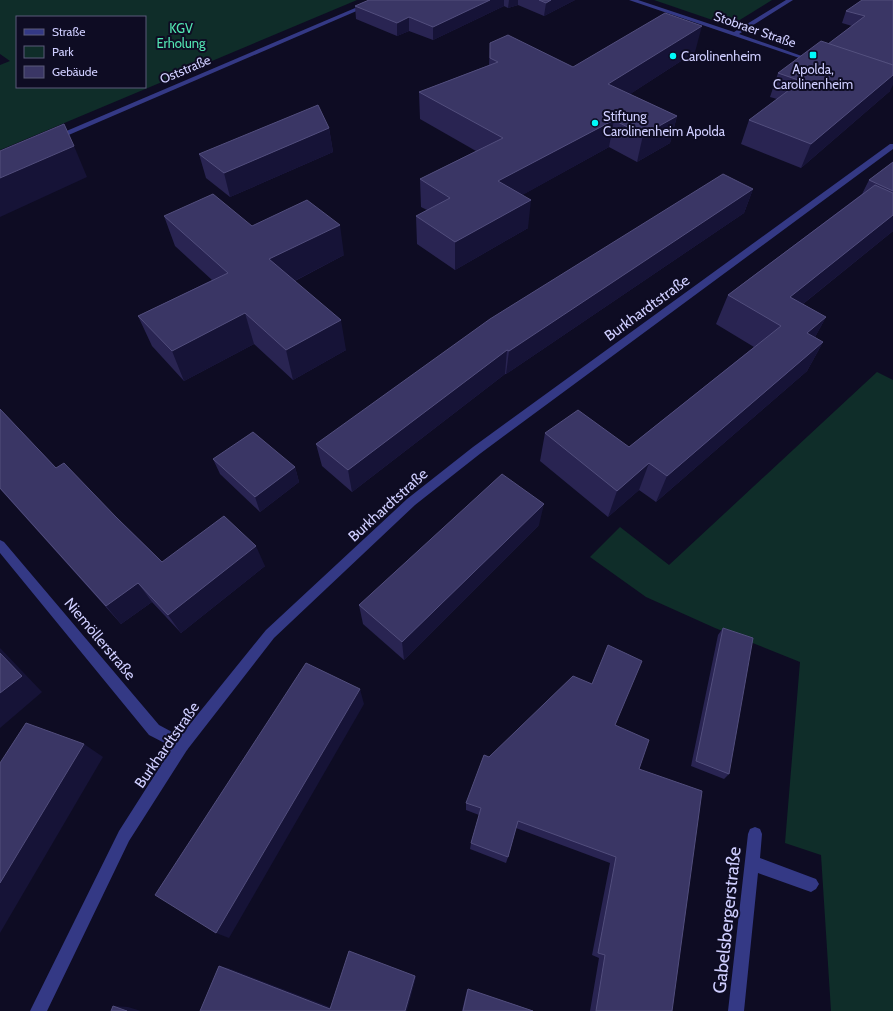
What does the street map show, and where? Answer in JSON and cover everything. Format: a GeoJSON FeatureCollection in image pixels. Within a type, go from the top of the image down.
{"type":"FeatureCollection","features":[{"type":"Feature","properties":{"kind":"street","name":"Oststraße"},"geometry":{"type":"LineString","coordinates":[[50,140],[380,0]]}},
{"type":"Feature","properties":{"kind":"street","name":"Stobraer Straße"},"geometry":{"type":"LineString","coordinates":[[632,0],[822,64]]}},
{"type":"Feature","properties":{"kind":"street"},"geometry":{"type":"LineString","coordinates":[[734,35],[790,0]]}},
{"type":"Feature","properties":{"kind":"street","name":"Burkhardtstraße"},"geometry":{"type":"LineString","coordinates":[[38,1011],[124,836],[182,745],[270,634],[411,502],[477,450],[893,146]]}},
{"type":"Feature","properties":{"kind":"street","name":"Niemöllerstraße"},"geometry":{"type":"LineString","coordinates":[[0,545],[154,730],[182,745]]}},
{"type":"Feature","properties":{"kind":"street","name":"Gabelsbergerstraße"},"geometry":{"type":"LineString","coordinates":[[736,1011],[755,834]]}},
{"type":"Feature","properties":{"kind":"street"},"geometry":{"type":"LineString","coordinates":[[752,863],[811,884]]}},
{"type":"Feature","properties":{"kind":"green space","name":"KGV Erholung"},"geometry":{"type":"Polygon","coordinates":[[[0,0],[357,0],[0,150],[0,65],[10,61],[0,54],[0,0]]]}},
{"type":"Feature","properties":{"kind":"green space"},"geometry":{"type":"Polygon","coordinates":[[[654,0],[772,0],[730,26],[654,0]]]}},
{"type":"Feature","properties":{"kind":"green space"},"geometry":{"type":"Polygon","coordinates":[[[877,372],[893,380],[893,1011],[831,1011],[821,855],[785,843],[800,662],[715,628],[646,597],[590,557],[620,527],[669,565],[877,372]]]}},
{"type":"Feature","properties":{"kind":"building"},"geometry":{"type":"Polygon","coordinates":[[[369,0],[490,0],[433,27],[409,17],[397,23],[355,6],[369,0]]]}},
{"type":"Feature","properties":{"kind":"building"},"geometry":{"type":"Polygon","coordinates":[[[539,0],[551,0],[546,3],[539,0]]]}},
{"type":"Feature","properties":{"kind":"building"},"geometry":{"type":"Polygon","coordinates":[[[862,0],[893,0],[893,65],[828,44],[865,16],[846,11],[862,0]]]}},
{"type":"Feature","properties":{"kind":"building"},"geometry":{"type":"Polygon","coordinates":[[[665,13],[702,26],[608,84],[677,116],[643,135],[614,120],[498,181],[531,200],[455,242],[416,216],[450,198],[420,179],[503,138],[419,92],[498,62],[490,58],[490,43],[508,35],[573,67],[665,13]]]}},
{"type":"Feature","properties":{"kind":"building"},"geometry":{"type":"Polygon","coordinates":[[[821,41],[893,65],[893,75],[811,144],[749,120],[801,81],[778,73],[821,41]]]}},
{"type":"Feature","properties":{"kind":"building"},"geometry":{"type":"Polygon","coordinates":[[[318,105],[329,128],[224,173],[199,154],[318,105]]]}},
{"type":"Feature","properties":{"kind":"building"},"geometry":{"type":"Polygon","coordinates":[[[64,124],[74,146],[0,178],[0,151],[64,124]]]}},
{"type":"Feature","properties":{"kind":"building"},"geometry":{"type":"Polygon","coordinates":[[[893,162],[893,191],[869,180],[893,162]]]}},
{"type":"Feature","properties":{"kind":"building"},"geometry":{"type":"Polygon","coordinates":[[[723,174],[753,189],[509,351],[507,350],[348,470],[316,444],[490,319],[723,174]]]}},
{"type":"Feature","properties":{"kind":"building"},"geometry":{"type":"Polygon","coordinates":[[[875,185],[893,193],[893,215],[790,297],[826,317],[807,333],[823,342],[667,476],[649,463],[617,491],[545,433],[578,410],[629,447],[781,326],[728,295],[875,185]]]}},
{"type":"Feature","properties":{"kind":"building"},"geometry":{"type":"Polygon","coordinates":[[[213,194],[252,226],[307,200],[340,225],[269,259],[341,320],[286,350],[245,313],[172,351],[138,316],[228,273],[164,216],[213,194]]]}},
{"type":"Feature","properties":{"kind":"building"},"geometry":{"type":"Polygon","coordinates":[[[0,409],[56,468],[64,463],[162,562],[224,516],[256,546],[168,615],[138,583],[106,606],[0,488],[0,409]]]}},
{"type":"Feature","properties":{"kind":"building"},"geometry":{"type":"Polygon","coordinates":[[[253,432],[295,467],[255,497],[213,459],[253,432]]]}},
{"type":"Feature","properties":{"kind":"building"},"geometry":{"type":"Polygon","coordinates":[[[502,474],[544,504],[402,642],[359,605],[502,474]]]}},
{"type":"Feature","properties":{"kind":"building"},"geometry":{"type":"Polygon","coordinates":[[[723,628],[753,638],[729,774],[696,761],[723,628]]]}},
{"type":"Feature","properties":{"kind":"building"},"geometry":{"type":"Polygon","coordinates":[[[608,645],[642,661],[615,725],[649,740],[639,769],[702,791],[672,1011],[596,1011],[605,955],[598,953],[616,857],[518,821],[508,857],[471,843],[481,808],[466,803],[484,755],[489,757],[573,676],[592,684],[608,645]]]}},
{"type":"Feature","properties":{"kind":"building"},"geometry":{"type":"Polygon","coordinates":[[[0,653],[22,676],[0,693],[0,653]]]}},
{"type":"Feature","properties":{"kind":"building"},"geometry":{"type":"Polygon","coordinates":[[[306,663],[360,689],[216,933],[155,895],[306,663]]]}},
{"type":"Feature","properties":{"kind":"building"},"geometry":{"type":"Polygon","coordinates":[[[26,723],[84,744],[0,883],[0,763],[26,723]]]}},
{"type":"Feature","properties":{"kind":"building"},"geometry":{"type":"Polygon","coordinates":[[[349,951],[415,976],[405,1011],[200,1011],[219,966],[330,1009],[349,951]]]}},
{"type":"Feature","properties":{"kind":"building"},"geometry":{"type":"Polygon","coordinates":[[[468,989],[533,1011],[463,1011],[468,989]]]}},
{"type":"Feature","properties":{"kind":"building"},"geometry":{"type":"Polygon","coordinates":[[[113,1006],[127,1011],[111,1011],[113,1006]]]}},
{"type":"Feature","properties":{"kind":"place","name":"Apolda, Carolinenheim"},"geometry":{"type":"Point","coordinates":[813,55]}},
{"type":"Feature","properties":{"kind":"place","name":"Carolinenheim"},"geometry":{"type":"Point","coordinates":[673,56]}},
{"type":"Feature","properties":{"kind":"place","name":"Stiftung Carolinenheim Apolda"},"geometry":{"type":"Point","coordinates":[595,123]}}]}
